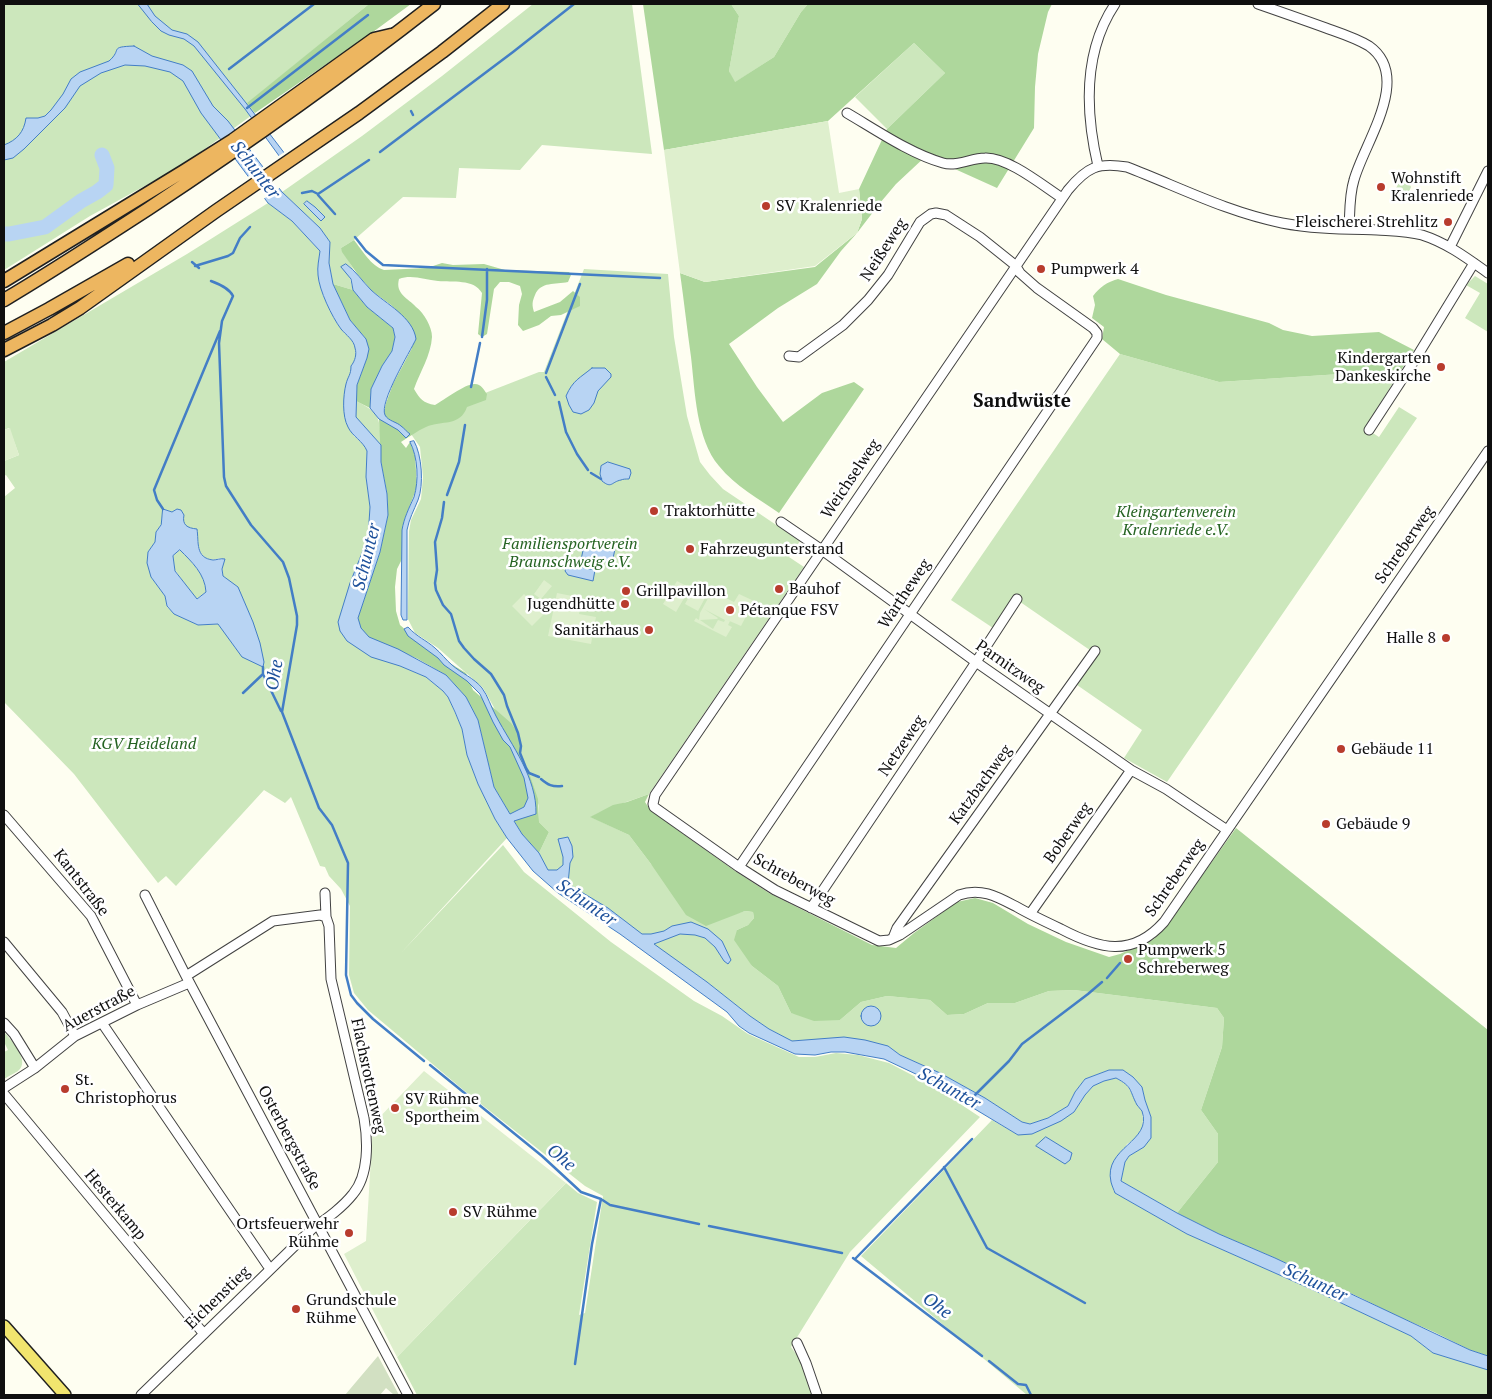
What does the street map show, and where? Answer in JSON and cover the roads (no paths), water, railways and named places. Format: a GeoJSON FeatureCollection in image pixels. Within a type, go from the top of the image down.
{"type":"FeatureCollection","features":[{"type":"Feature","properties":{"kind":"highway"},"geometry":{"type":"LineString","coordinates":[[4,300],[100,240],[188,176],[396,34],[434,4]]}},
{"type":"Feature","properties":{"kind":"highway"},"geometry":{"type":"LineString","coordinates":[[4,350],[80,308],[216,211],[314,146],[434,58],[503,4]]}},
{"type":"Feature","properties":{"kind":"highway"},"geometry":{"type":"LineString","coordinates":[[4,281],[188,176]]}},
{"type":"Feature","properties":{"kind":"highway"},"geometry":{"type":"LineString","coordinates":[[4,333],[115,272],[216,211]]}},
{"type":"Feature","properties":{"kind":"main road"},"geometry":{"type":"LineString","coordinates":[[4,1326],[66,1395]]}},
{"type":"Feature","properties":{"kind":"street"},"geometry":{"type":"LineString","coordinates":[[1115,4],[1107,17],[1098,39],[1089,81],[1089,122],[1098,166],[1114,165],[1127,167],[1219,205],[1252,216],[1283,223],[1314,228],[1409,232],[1430,238],[1450,248],[1488,273]]}},
{"type":"Feature","properties":{"kind":"street"},"geometry":{"type":"LineString","coordinates":[[1258,4],[1358,40],[1374,50],[1385,68],[1387,80],[1386,96],[1354,179],[1349,229]]}},
{"type":"Feature","properties":{"kind":"street"},"geometry":{"type":"LineString","coordinates":[[848,114],[903,145],[945,164],[958,164],[971,159],[986,158],[997,158],[1008,162],[1062,198]]}},
{"type":"Feature","properties":{"kind":"street","name":"Weichselweg"},"geometry":{"type":"LineString","coordinates":[[657,811],[653,804],[655,795],[1015,265],[1062,198],[1080,177],[1098,166]]}},
{"type":"Feature","properties":{"kind":"street"},"geometry":{"type":"LineString","coordinates":[[1450,248],[1488,171]]}},
{"type":"Feature","properties":{"kind":"street","name":"Neißeweg"},"geometry":{"type":"LineString","coordinates":[[788,356],[799,357],[856,313],[888,275],[920,222],[930,214],[942,214],[951,218],[980,238],[1015,265],[1020,273],[1037,288],[1093,328],[1097,333],[1097,338]]}},
{"type":"Feature","properties":{"kind":"street"},"geometry":{"type":"LineString","coordinates":[[1369,430],[1416,358],[1474,262]]}},
{"type":"Feature","properties":{"kind":"street","name":"Wartheweg"},"geometry":{"type":"LineString","coordinates":[[738,866],[1097,338]]}},
{"type":"Feature","properties":{"kind":"street","name":"Schreberweg"},"geometry":{"type":"LineString","coordinates":[[657,811],[775,890],[879,941],[892,938],[908,930],[959,895],[969,892],[984,892],[995,895],[1086,942],[1102,946],[1121,947],[1144,940],[1152,935],[1164,922],[1488,452]]}},
{"type":"Feature","properties":{"kind":"street","name":"Parnitzweg"},"geometry":{"type":"LineString","coordinates":[[780,522],[1131,770],[1166,789],[1227,830]]}},
{"type":"Feature","properties":{"kind":"street","name":"Netzeweg"},"geometry":{"type":"LineString","coordinates":[[811,908],[1017,600]]}},
{"type":"Feature","properties":{"kind":"street","name":"Katzbachweg"},"geometry":{"type":"LineString","coordinates":[[892,938],[1095,651]]}},
{"type":"Feature","properties":{"kind":"street","name":"Boberweg"},"geometry":{"type":"LineString","coordinates":[[1030,914],[1131,770]]}},
{"type":"Feature","properties":{"kind":"street","name":"Kantstraße"},"geometry":{"type":"LineString","coordinates":[[4,815],[91,916],[137,1005]]}},
{"type":"Feature","properties":{"kind":"street","name":"Flachsrottenweg"},"geometry":{"type":"LineString","coordinates":[[318,1224],[329,1217],[350,1198],[356,1189],[364,1170],[368,1140],[331,979],[329,926],[326,917],[325,894]]}},
{"type":"Feature","properties":{"kind":"street","name":"Osterbergstraße"},"geometry":{"type":"LineString","coordinates":[[145,895],[408,1395]]}},
{"type":"Feature","properties":{"kind":"street"},"geometry":{"type":"LineString","coordinates":[[188,979],[273,921],[320,915],[326,917]]}},
{"type":"Feature","properties":{"kind":"street"},"geometry":{"type":"LineString","coordinates":[[4,942],[62,1012],[75,1036]]}},
{"type":"Feature","properties":{"kind":"street","name":"Auerstraße"},"geometry":{"type":"LineString","coordinates":[[4,1088],[35,1068],[75,1036],[188,979]]}},
{"type":"Feature","properties":{"kind":"street"},"geometry":{"type":"LineString","coordinates":[[4,1023],[14,1034],[35,1068]]}},
{"type":"Feature","properties":{"kind":"street"},"geometry":{"type":"LineString","coordinates":[[102,1023],[270,1269]]}},
{"type":"Feature","properties":{"kind":"street","name":"Hesterkamp"},"geometry":{"type":"LineString","coordinates":[[4,1094],[204,1334]]}},
{"type":"Feature","properties":{"kind":"street","name":"Eichenstieg"},"geometry":{"type":"LineString","coordinates":[[141,1395],[318,1224]]}},
{"type":"Feature","properties":{"kind":"street"},"geometry":{"type":"LineString","coordinates":[[797,1343],[817,1395]]}},
{"type":"Feature","properties":{"kind":"water"},"geometry":{"type":"Polygon","coordinates":[[[138,4],[147,4],[155,16],[172,30],[187,34],[198,42],[298,171],[293,175],[245,109],[194,46],[184,39],[161,31],[138,4]]]}},
{"type":"Feature","properties":{"kind":"water","name":"Schunter"},"geometry":{"type":"Polygon","coordinates":[[[134,46],[152,56],[183,65],[192,71],[213,106],[228,121],[282,192],[320,228],[330,242],[329,263],[333,284],[350,320],[366,339],[369,349],[357,385],[356,417],[381,445],[381,462],[387,494],[388,515],[380,552],[358,618],[361,628],[369,637],[398,649],[446,675],[466,697],[478,720],[494,787],[510,814],[524,807],[528,798],[524,778],[510,747],[503,740],[480,694],[467,681],[408,636],[404,629],[408,627],[482,688],[528,775],[532,788],[536,814],[514,821],[522,834],[539,853],[548,870],[557,870],[563,865],[563,857],[558,839],[568,837],[572,846],[573,857],[570,863],[568,884],[608,908],[642,934],[664,931],[672,926],[691,922],[708,929],[722,941],[731,960],[728,964],[715,947],[705,938],[695,935],[680,934],[654,944],[769,1029],[792,1041],[844,1037],[888,1046],[900,1055],[940,1073],[985,1098],[1022,1122],[1030,1124],[1048,1118],[1068,1106],[1075,1092],[1085,1079],[1109,1070],[1123,1070],[1142,1087],[1151,1117],[1151,1138],[1144,1147],[1129,1156],[1125,1162],[1121,1181],[1177,1213],[1219,1234],[1275,1258],[1470,1350],[1488,1356],[1488,1370],[1433,1353],[1411,1336],[1187,1234],[1115,1193],[1111,1182],[1110,1170],[1120,1152],[1141,1130],[1143,1122],[1142,1111],[1137,1105],[1130,1089],[1116,1078],[1093,1086],[1074,1112],[1061,1121],[1032,1134],[1018,1135],[920,1076],[884,1059],[845,1052],[815,1055],[795,1054],[749,1033],[739,1026],[727,1012],[620,934],[558,893],[533,871],[507,838],[495,819],[478,784],[467,755],[462,729],[448,697],[426,677],[371,657],[347,641],[340,631],[338,622],[350,583],[368,538],[370,507],[366,477],[367,451],[350,430],[344,412],[345,389],[356,350],[353,342],[334,318],[323,296],[318,272],[320,251],[292,221],[268,203],[201,113],[183,81],[170,72],[145,66],[125,65],[101,73],[80,86],[65,108],[24,149],[13,158],[4,160],[4,145],[13,141],[19,135],[24,127],[26,118],[45,116],[63,94],[71,79],[80,72],[109,61],[118,48],[134,46]]]}},
{"type":"Feature","properties":{"kind":"water"},"geometry":{"type":"Polygon","coordinates":[[[307,201],[325,217],[321,221],[304,204],[307,201]]]}},
{"type":"Feature","properties":{"kind":"water"},"geometry":{"type":"Polygon","coordinates":[[[346,264],[371,290],[398,312],[414,331],[416,339],[396,377],[386,399],[384,409],[386,417],[410,434],[406,438],[398,430],[379,419],[370,408],[371,389],[392,351],[395,337],[393,328],[367,307],[353,290],[351,279],[341,267],[346,264]]]}},
{"type":"Feature","properties":{"kind":"water"},"geometry":{"type":"Polygon","coordinates":[[[592,368],[605,368],[611,374],[611,377],[598,391],[594,403],[589,410],[581,414],[573,412],[566,396],[574,383],[592,368]]]}},
{"type":"Feature","properties":{"kind":"water"},"geometry":{"type":"Polygon","coordinates":[[[414,441],[419,454],[421,486],[407,530],[407,620],[403,620],[401,615],[402,530],[417,484],[416,462],[410,442],[414,441]]]}},
{"type":"Feature","properties":{"kind":"water"},"geometry":{"type":"Polygon","coordinates":[[[608,462],[630,469],[629,479],[610,485],[602,481],[600,474],[601,466],[608,462]]]}},
{"type":"Feature","properties":{"kind":"water"},"geometry":{"type":"Polygon","coordinates":[[[163,509],[172,512],[177,509],[181,510],[186,525],[197,529],[199,549],[203,556],[213,560],[225,559],[222,569],[223,576],[238,587],[260,643],[264,662],[263,667],[242,657],[218,624],[198,625],[174,614],[167,606],[165,596],[151,577],[147,563],[148,552],[155,542],[156,532],[161,525],[163,509]],[[180,550],[173,556],[175,571],[197,599],[206,592],[203,580],[197,569],[180,550]]]}},
{"type":"Feature","properties":{"kind":"water"},"geometry":{"type":"Polygon","coordinates":[[[585,543],[615,549],[612,563],[582,557],[585,543]]]}},
{"type":"Feature","properties":{"kind":"water"},"geometry":{"type":"Polygon","coordinates":[[[567,566],[595,570],[593,581],[568,575],[565,571],[567,566]]]}},
{"type":"Feature","properties":{"kind":"water"},"geometry":{"type":"Polygon","coordinates":[[[871,1006],[878,1009],[881,1016],[878,1023],[871,1026],[864,1023],[861,1016],[864,1009],[871,1006]]]}},
{"type":"Feature","properties":{"kind":"water"},"geometry":{"type":"Polygon","coordinates":[[[1046,1137],[1072,1153],[1070,1160],[1065,1164],[1036,1146],[1046,1137]]]}},
{"type":"Feature","properties":{"kind":"waterway"},"geometry":{"type":"LineString","coordinates":[[229,69],[314,4]]}},
{"type":"Feature","properties":{"kind":"waterway"},"geometry":{"type":"LineString","coordinates":[[380,152],[574,4]]}},
{"type":"Feature","properties":{"kind":"waterway"},"geometry":{"type":"LineString","coordinates":[[247,108],[368,15]]}},
{"type":"Feature","properties":{"kind":"waterway"},"geometry":{"type":"LineString","coordinates":[[411,111],[413,115]]}},
{"type":"Feature","properties":{"kind":"waterway"},"geometry":{"type":"LineString","coordinates":[[4,234],[45,227],[106,185],[107,168],[102,155]]}},
{"type":"Feature","properties":{"kind":"waterway"},"geometry":{"type":"LineString","coordinates":[[302,193],[312,191],[318,194],[369,160]]}},
{"type":"Feature","properties":{"kind":"waterway"},"geometry":{"type":"LineString","coordinates":[[318,195],[335,214]]}},
{"type":"Feature","properties":{"kind":"waterway"},"geometry":{"type":"LineString","coordinates":[[195,266],[233,253],[240,238],[250,227]]}},
{"type":"Feature","properties":{"kind":"waterway"},"geometry":{"type":"LineString","coordinates":[[355,237],[366,251],[383,265],[660,278]]}},
{"type":"Feature","properties":{"kind":"waterway","name":"Ohe"},"geometry":{"type":"LineString","coordinates":[[192,262],[199,268]]}},
{"type":"Feature","properties":{"kind":"waterway"},"geometry":{"type":"LineString","coordinates":[[482,337],[487,300],[487,269]]}},
{"type":"Feature","properties":{"kind":"waterway","name":"Ohe"},"geometry":{"type":"LineString","coordinates":[[211,281],[226,289],[233,296],[222,321],[219,343],[224,477],[226,486],[251,525],[283,562],[289,578],[297,616],[297,625],[282,712],[319,808],[332,825],[348,863],[346,975],[351,995],[373,1019],[424,1061]]}},
{"type":"Feature","properties":{"kind":"waterway"},"geometry":{"type":"LineString","coordinates":[[546,373],[580,284]]}},
{"type":"Feature","properties":{"kind":"waterway"},"geometry":{"type":"LineString","coordinates":[[163,509],[157,500],[154,490],[220,331]]}},
{"type":"Feature","properties":{"kind":"waterway"},"geometry":{"type":"LineString","coordinates":[[471,387],[480,343]]}},
{"type":"Feature","properties":{"kind":"waterway"},"geometry":{"type":"LineString","coordinates":[[546,377],[555,395]]}},
{"type":"Feature","properties":{"kind":"waterway"},"geometry":{"type":"LineString","coordinates":[[559,402],[566,432],[577,454],[588,470]]}},
{"type":"Feature","properties":{"kind":"waterway"},"geometry":{"type":"LineString","coordinates":[[447,495],[459,462],[465,425]]}},
{"type":"Feature","properties":{"kind":"waterway"},"geometry":{"type":"LineString","coordinates":[[591,473],[601,479]]}},
{"type":"Feature","properties":{"kind":"waterway"},"geometry":{"type":"LineString","coordinates":[[444,502],[442,518],[435,542],[436,590],[443,605],[451,614],[459,641],[474,659],[491,674],[504,695],[518,733],[521,746],[520,753],[526,768],[529,773],[539,777]]}},
{"type":"Feature","properties":{"kind":"waterway"},"geometry":{"type":"LineString","coordinates":[[263,667],[263,674],[281,711]]}},
{"type":"Feature","properties":{"kind":"waterway"},"geometry":{"type":"LineString","coordinates":[[243,693],[263,674]]}},
{"type":"Feature","properties":{"kind":"waterway"},"geometry":{"type":"LineString","coordinates":[[541,779],[550,785],[562,786]]}},
{"type":"Feature","properties":{"kind":"waterway"},"geometry":{"type":"LineString","coordinates":[[1107,978],[1120,963]]}},
{"type":"Feature","properties":{"kind":"waterway","name":"Schunter"},"geometry":{"type":"LineString","coordinates":[[975,1095],[1009,1061],[1022,1044],[1102,982]]}},
{"type":"Feature","properties":{"kind":"waterway","name":"Ohe"},"geometry":{"type":"LineString","coordinates":[[430,1065],[542,1156],[581,1192],[601,1199],[610,1205],[699,1224]]}},
{"type":"Feature","properties":{"kind":"waterway"},"geometry":{"type":"LineString","coordinates":[[855,1259],[972,1139]]}},
{"type":"Feature","properties":{"kind":"waterway"},"geometry":{"type":"LineString","coordinates":[[944,1167],[987,1248],[1085,1303]]}},
{"type":"Feature","properties":{"kind":"waterway"},"geometry":{"type":"LineString","coordinates":[[575,1364],[592,1244],[601,1199]]}},
{"type":"Feature","properties":{"kind":"waterway","name":"Ohe"},"geometry":{"type":"LineString","coordinates":[[709,1226],[842,1253]]}},
{"type":"Feature","properties":{"kind":"waterway","name":"Ohe"},"geometry":{"type":"LineString","coordinates":[[853,1258],[982,1356]]}},
{"type":"Feature","properties":{"kind":"waterway","name":"Ohe"},"geometry":{"type":"LineString","coordinates":[[989,1361],[1018,1384],[1026,1385],[1031,1395]]}},
{"type":"Feature","properties":{"kind":"place","name":"Wohnstift Kralenriede"},"geometry":{"type":"Point","coordinates":[1381,187]}},
{"type":"Feature","properties":{"kind":"place","name":"SV Kralenriede"},"geometry":{"type":"Point","coordinates":[766,206]}},
{"type":"Feature","properties":{"kind":"place","name":"Fleischerei Strehlitz"},"geometry":{"type":"Point","coordinates":[1448,222]}},
{"type":"Feature","properties":{"kind":"place","name":"Pumpwerk 4"},"geometry":{"type":"Point","coordinates":[1041,269]}},
{"type":"Feature","properties":{"kind":"place","name":"Kindergarten Dankeskirche"},"geometry":{"type":"Point","coordinates":[1441,367]}},
{"type":"Feature","properties":{"kind":"place","name":"Traktorhütte"},"geometry":{"type":"Point","coordinates":[654,511]}},
{"type":"Feature","properties":{"kind":"place","name":"Fahrzeugunterstand"},"geometry":{"type":"Point","coordinates":[690,549]}},
{"type":"Feature","properties":{"kind":"place","name":"Bauhof"},"geometry":{"type":"Point","coordinates":[779,589]}},
{"type":"Feature","properties":{"kind":"place","name":"Grillpavillon"},"geometry":{"type":"Point","coordinates":[626,591]}},
{"type":"Feature","properties":{"kind":"place","name":"Jugendhütte"},"geometry":{"type":"Point","coordinates":[625,604]}},
{"type":"Feature","properties":{"kind":"place","name":"Pétanque FSV"},"geometry":{"type":"Point","coordinates":[730,610]}},
{"type":"Feature","properties":{"kind":"place","name":"Sanitärhaus"},"geometry":{"type":"Point","coordinates":[649,630]}},
{"type":"Feature","properties":{"kind":"place","name":"Halle 8"},"geometry":{"type":"Point","coordinates":[1446,638]}},
{"type":"Feature","properties":{"kind":"place","name":"Gebäude 11"},"geometry":{"type":"Point","coordinates":[1341,749]}},
{"type":"Feature","properties":{"kind":"place","name":"Gebäude 9"},"geometry":{"type":"Point","coordinates":[1326,824]}},
{"type":"Feature","properties":{"kind":"place","name":"Pumpwerk 5 Schreberweg"},"geometry":{"type":"Point","coordinates":[1128,959]}},
{"type":"Feature","properties":{"kind":"place","name":"St. Christophorus"},"geometry":{"type":"Point","coordinates":[65,1089]}},
{"type":"Feature","properties":{"kind":"place","name":"SV Rühme Sportheim"},"geometry":{"type":"Point","coordinates":[395,1108]}},
{"type":"Feature","properties":{"kind":"place","name":"SV Rühme"},"geometry":{"type":"Point","coordinates":[453,1212]}},
{"type":"Feature","properties":{"kind":"place","name":"Ortsfeuerwehr Rühme"},"geometry":{"type":"Point","coordinates":[349,1233]}},
{"type":"Feature","properties":{"kind":"place","name":"Grundschule Rühme"},"geometry":{"type":"Point","coordinates":[296,1309]}},
{"type":"Feature","properties":{"kind":"district","name":"Sandwüste"},"geometry":{"type":"Point","coordinates":[1022,402]}},
{"type":"Feature","properties":{"kind":"park label","name":"Kleingartenverein Kralenriede e.V."},"geometry":{"type":"Point","coordinates":[1176,521]}},
{"type":"Feature","properties":{"kind":"park label","name":"Familiensportverein Braunschweig e.V."},"geometry":{"type":"Point","coordinates":[570,553]}},
{"type":"Feature","properties":{"kind":"park label","name":"KGV Heideland"},"geometry":{"type":"Point","coordinates":[144,744]}}]}
